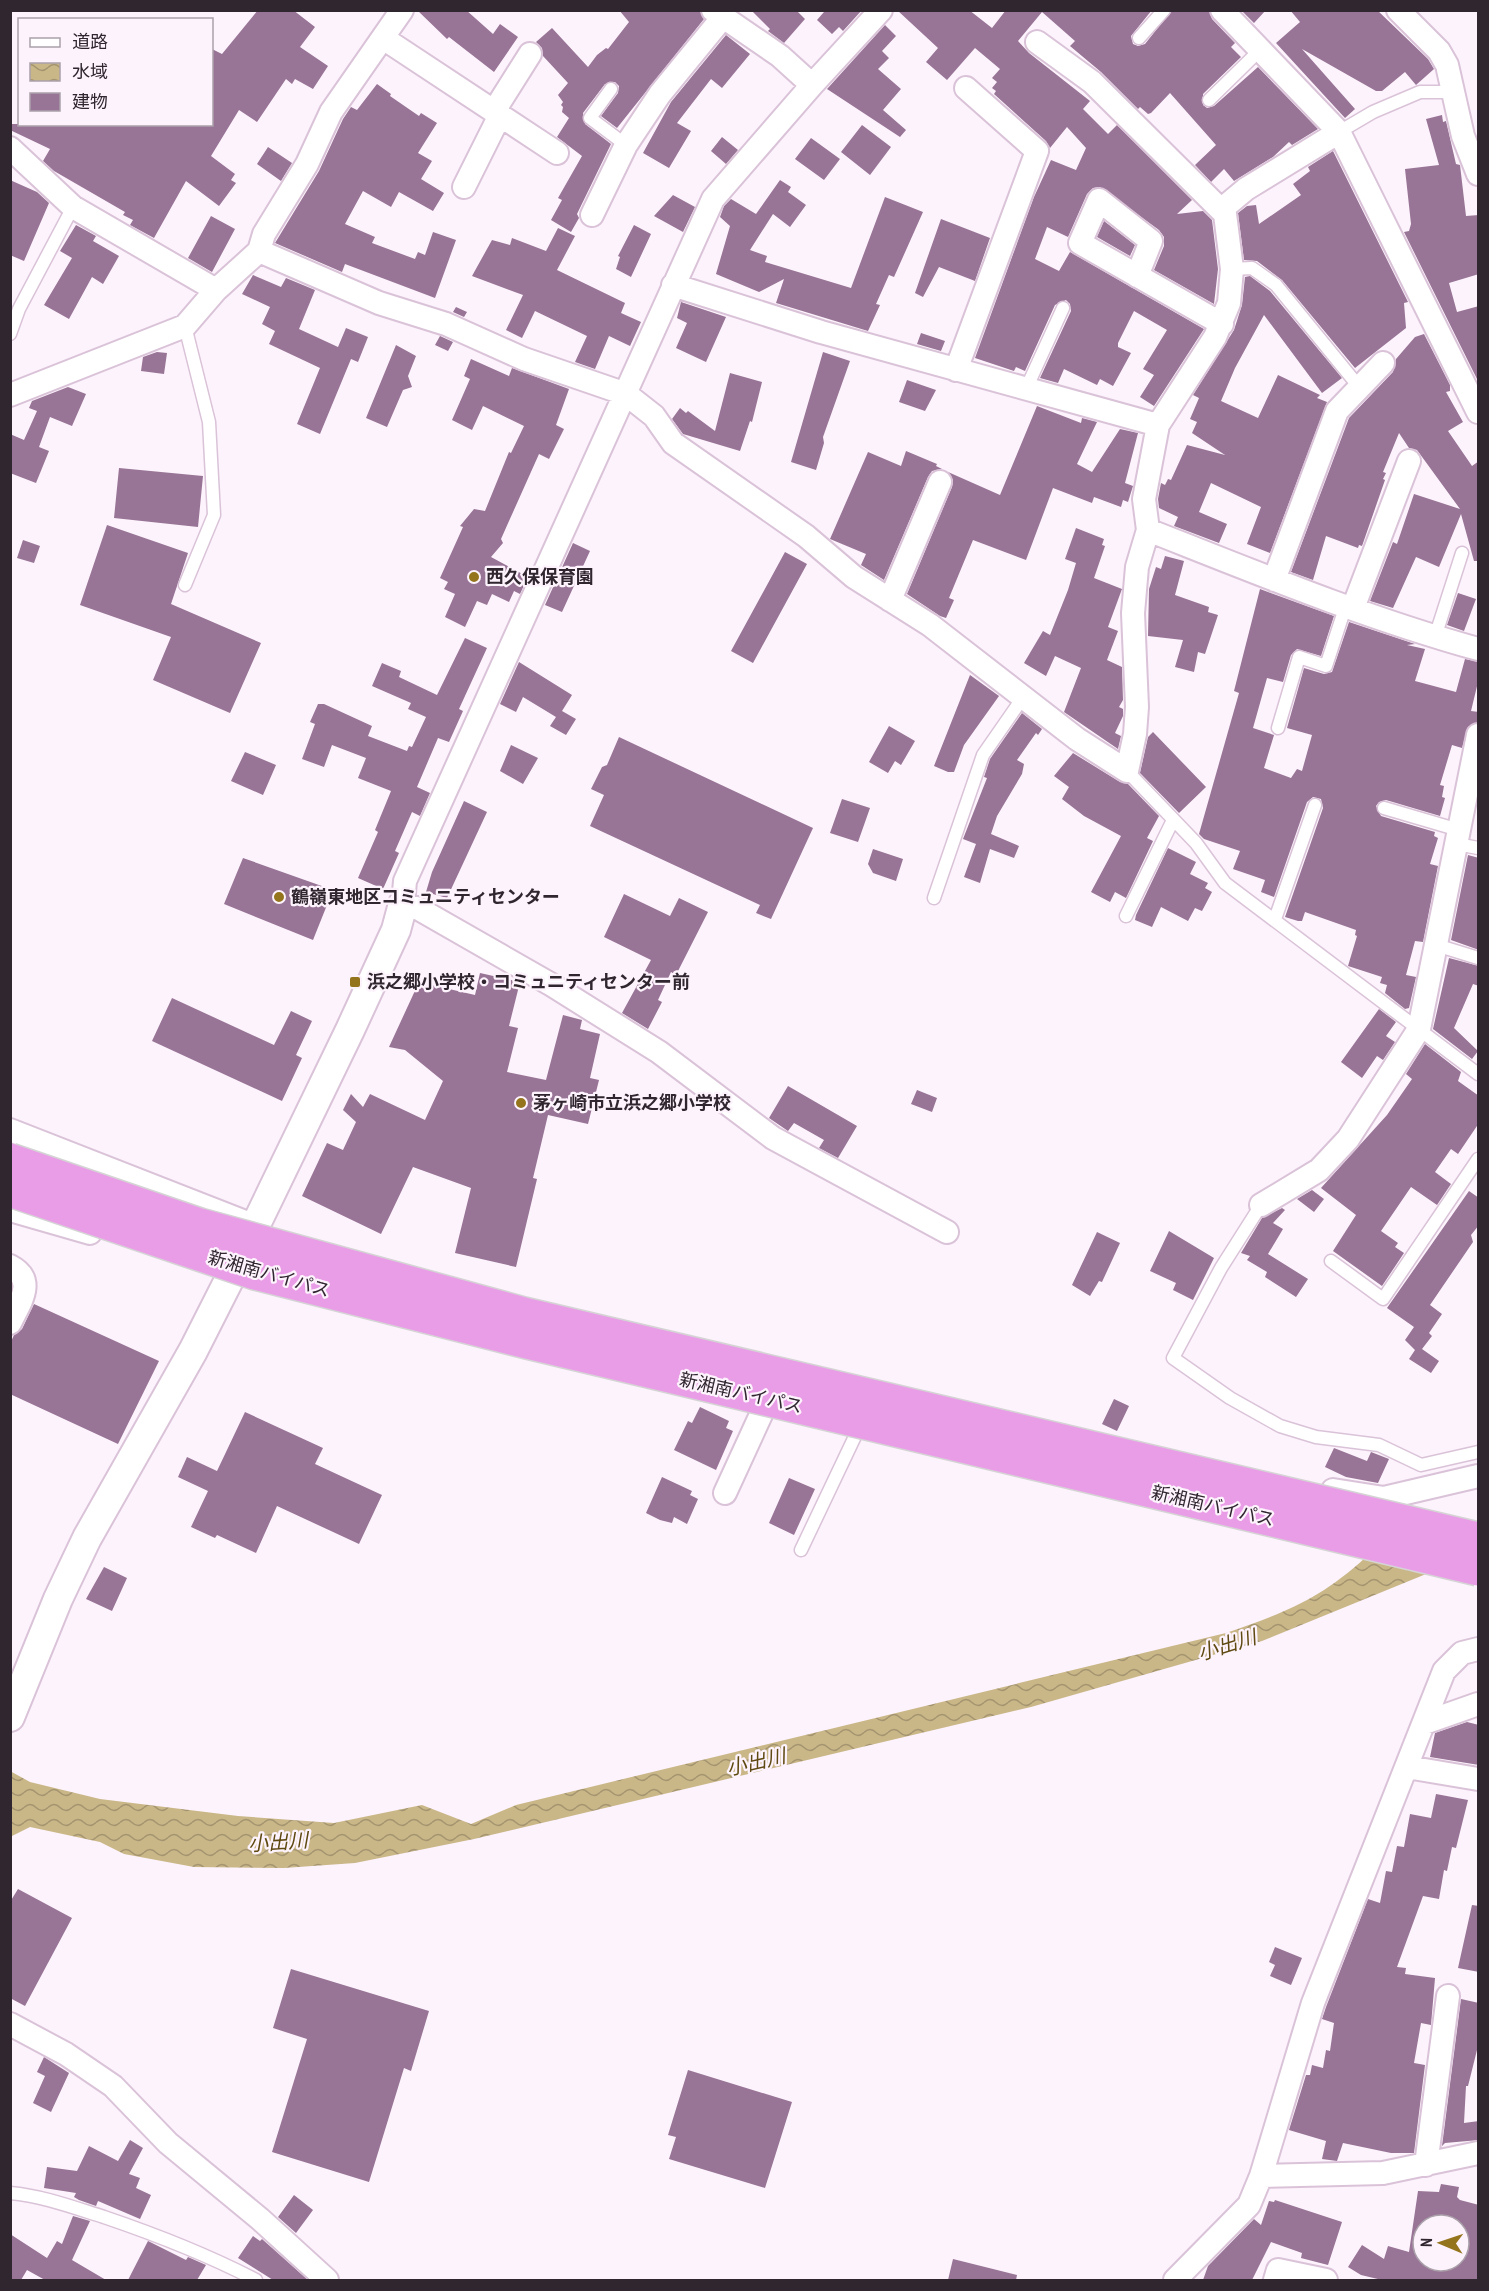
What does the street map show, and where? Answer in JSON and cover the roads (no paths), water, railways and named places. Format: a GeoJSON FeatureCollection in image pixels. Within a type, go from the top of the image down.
{"type":"FeatureCollection","features":[{"type":"Feature","properties":{"kind":"highway"},"geometry":{"type":"LineString","coordinates":[[10,1140],[250,1253]]}},
{"type":"Feature","properties":{"kind":"highway","name":"新湘南バイパス"},"geometry":{"type":"LineString","coordinates":[[10,1160],[144,1208],[250,1253],[527,1342],[1479,1569]]}},
{"type":"Feature","properties":{"kind":"highway","name":"新湘南バイパス"},"geometry":{"type":"LineString","coordinates":[[10,1190],[250,1253],[524,1314],[1479,1539]]}},
{"type":"Feature","properties":{"kind":"highway"},"geometry":{"type":"LineString","coordinates":[[10,1205],[250,1253]]}},
{"type":"Feature","properties":{"kind":"street"},"geometry":{"type":"LineString","coordinates":[[10,395],[185,326],[216,290],[258,251],[264,234],[307,164],[331,112],[402,10]]}},
{"type":"Feature","properties":{"kind":"street"},"geometry":{"type":"LineString","coordinates":[[10,1717],[58,1599],[87,1539],[250,1253],[396,930],[403,904],[405,881],[713,199],[881,10]]}},
{"type":"Feature","properties":{"kind":"street"},"geometry":{"type":"LineString","coordinates":[[1222,10],[1339,132],[1479,412]]}},
{"type":"Feature","properties":{"kind":"street"},"geometry":{"type":"LineString","coordinates":[[1398,10],[1439,51],[1447,65],[1463,136],[1477,163]]}},
{"type":"Feature","properties":{"kind":"street"},"geometry":{"type":"LineString","coordinates":[[592,215],[626,145],[718,14],[780,56],[812,85]]}},
{"type":"Feature","properties":{"kind":"street"},"geometry":{"type":"LineString","coordinates":[[383,38],[557,153]]}},
{"type":"Feature","properties":{"kind":"street"},"geometry":{"type":"LineString","coordinates":[[258,251],[379,303],[446,324],[524,359],[626,394],[654,416],[673,442],[806,536],[854,577],[930,625],[1077,739],[1127,771],[1136,734],[1133,613],[1136,578],[1148,530],[1144,499],[1158,425],[1222,324],[1229,303],[1232,269],[1225,214],[1222,209],[1092,82],[1037,42]]}},
{"type":"Feature","properties":{"kind":"street"},"geometry":{"type":"LineString","coordinates":[[464,187],[497,113],[530,54]]}},
{"type":"Feature","properties":{"kind":"street"},"geometry":{"type":"LineString","coordinates":[[956,370],[1037,151],[966,88]]}},
{"type":"Feature","properties":{"kind":"street"},"geometry":{"type":"LineString","coordinates":[[1222,209],[1246,189],[1339,132]]}},
{"type":"Feature","properties":{"kind":"street"},"geometry":{"type":"LineString","coordinates":[[10,148],[73,207],[216,290]]}},
{"type":"Feature","properties":{"kind":"street"},"geometry":{"type":"LineString","coordinates":[[1137,276],[1222,324]]}},
{"type":"Feature","properties":{"kind":"street"},"geometry":{"type":"LineString","coordinates":[[673,285],[820,332],[1158,425]]}},
{"type":"Feature","properties":{"kind":"street"},"geometry":{"type":"LineString","coordinates":[[1274,580],[1337,411],[1383,363]]}},
{"type":"Feature","properties":{"kind":"street"},"geometry":{"type":"LineString","coordinates":[[1349,607],[1409,461]]}},
{"type":"Feature","properties":{"kind":"street"},"geometry":{"type":"LineString","coordinates":[[890,600],[940,482]]}},
{"type":"Feature","properties":{"kind":"street"},"geometry":{"type":"LineString","coordinates":[[1148,530],[1274,580],[1435,637],[1479,650]]}},
{"type":"Feature","properties":{"kind":"street"},"geometry":{"type":"LineString","coordinates":[[1261,1205],[1319,1170],[1348,1139],[1419,1029],[1436,945],[1465,840],[1479,735]]}},
{"type":"Feature","properties":{"kind":"street"},"geometry":{"type":"LineString","coordinates":[[403,904],[419,909],[450,926],[659,1052],[773,1138],[947,1232]]}},
{"type":"Feature","properties":{"kind":"street"},"geometry":{"type":"LineString","coordinates":[[10,1130],[250,1253],[345,1254],[558,1308],[1336,1491],[1384,1498],[1479,1476]]}},
{"type":"Feature","properties":{"kind":"street"},"geometry":{"type":"LineString","coordinates":[[10,1210],[250,1253],[764,1408],[1190,1509],[1218,1521],[1236,1523],[1336,1491]]}},
{"type":"Feature","properties":{"kind":"street"},"geometry":{"type":"LineString","coordinates":[[10,1266],[20,1271],[26,1280],[26,1289],[10,1323]]}},
{"type":"Feature","properties":{"kind":"street"},"geometry":{"type":"LineString","coordinates":[[725,1493],[764,1408]]}},
{"type":"Feature","properties":{"kind":"street"},"geometry":{"type":"LineString","coordinates":[[1175,2280],[1249,2205],[1261,2176],[1313,2003],[1444,1671],[1451,1661],[1462,1653],[1479,1649]]}},
{"type":"Feature","properties":{"kind":"street"},"geometry":{"type":"LineString","coordinates":[[1424,1724],[1479,1704]]}},
{"type":"Feature","properties":{"kind":"street"},"geometry":{"type":"LineString","coordinates":[[1407,1767],[1479,1779]]}},
{"type":"Feature","properties":{"kind":"street"},"geometry":{"type":"LineString","coordinates":[[1426,2165],[1448,1996]]}},
{"type":"Feature","properties":{"kind":"street"},"geometry":{"type":"LineString","coordinates":[[10,2024],[66,2054],[113,2086],[168,2143],[260,2219],[327,2280]]}},
{"type":"Feature","properties":{"kind":"street"},"geometry":{"type":"LineString","coordinates":[[1261,2176],[1383,2173],[1479,2153]]}},
{"type":"Feature","properties":{"kind":"street"},"geometry":{"type":"LineString","coordinates":[[1275,2280],[1278,2270],[1326,2280]]}},
{"type":"Feature","properties":{"kind":"lane"},"geometry":{"type":"LineString","coordinates":[[1139,38],[1164,10]]}},
{"type":"Feature","properties":{"kind":"lane"},"geometry":{"type":"LineString","coordinates":[[1209,100],[1261,49]]}},
{"type":"Feature","properties":{"kind":"lane"},"geometry":{"type":"LineString","coordinates":[[611,89],[590,118],[626,145]]}},
{"type":"Feature","properties":{"kind":"lane"},"geometry":{"type":"LineString","coordinates":[[1339,132],[1372,112],[1420,93],[1453,92]]}},
{"type":"Feature","properties":{"kind":"lane"},"geometry":{"type":"LineString","coordinates":[[10,334],[19,309],[73,207]]}},
{"type":"Feature","properties":{"kind":"lane"},"geometry":{"type":"LineString","coordinates":[[1232,269],[1252,268],[1276,285],[1360,388]]}},
{"type":"Feature","properties":{"kind":"lane"},"geometry":{"type":"LineString","coordinates":[[1026,389],[1063,308]]}},
{"type":"Feature","properties":{"kind":"lane"},"geometry":{"type":"LineString","coordinates":[[185,326],[209,422],[214,515],[185,585]]}},
{"type":"Feature","properties":{"kind":"lane"},"geometry":{"type":"LineString","coordinates":[[1435,637],[1462,553]]}},
{"type":"Feature","properties":{"kind":"lane"},"geometry":{"type":"LineString","coordinates":[[1278,728],[1299,657],[1326,666],[1349,607]]}},
{"type":"Feature","properties":{"kind":"lane"},"geometry":{"type":"LineString","coordinates":[[934,898],[983,755],[1024,696]]}},
{"type":"Feature","properties":{"kind":"lane"},"geometry":{"type":"LineString","coordinates":[[1127,771],[1196,843],[1225,883],[1479,1074]]}},
{"type":"Feature","properties":{"kind":"lane"},"geometry":{"type":"LineString","coordinates":[[1275,919],[1315,805]]}},
{"type":"Feature","properties":{"kind":"lane"},"geometry":{"type":"LineString","coordinates":[[1384,808],[1465,840]]}},
{"type":"Feature","properties":{"kind":"lane"},"geometry":{"type":"LineString","coordinates":[[1126,916],[1173,820]]}},
{"type":"Feature","properties":{"kind":"lane"},"geometry":{"type":"LineString","coordinates":[[1436,945],[1479,958]]}},
{"type":"Feature","properties":{"kind":"lane"},"geometry":{"type":"LineString","coordinates":[[1331,1261],[1383,1299],[1479,1159]]}},
{"type":"Feature","properties":{"kind":"lane"},"geometry":{"type":"LineString","coordinates":[[1261,1205],[1221,1268],[1173,1358],[1230,1398],[1280,1426],[1307,1434],[1379,1445],[1421,1465],[1479,1452]]}},
{"type":"Feature","properties":{"kind":"lane"},"geometry":{"type":"LineString","coordinates":[[801,1550],[858,1430]]}},
{"type":"Feature","properties":{"kind":"lane"},"geometry":{"type":"LineString","coordinates":[[10,2193],[40,2196],[158,2235],[207,2254],[256,2280]]}},
{"type":"Feature","properties":{"kind":"water","name":"小出川"},"geometry":{"type":"Polygon","coordinates":[[[1366,1557],[1431,1572],[1262,1641],[1031,1707],[474,1839],[355,1863],[284,1868],[194,1867],[124,1854],[100,1842],[30,1827],[10,1837],[10,1771],[30,1782],[100,1799],[238,1816],[334,1823],[422,1805],[471,1824],[516,1805],[1226,1633],[1300,1604],[1349,1572],[1366,1557]]]}},
{"type":"Feature","properties":{"kind":"place","name":"西久保保育園"},"geometry":{"type":"Point","coordinates":[474,577]}},
{"type":"Feature","properties":{"kind":"place","name":"鶴嶺東地区コミュニティセンター"},"geometry":{"type":"Point","coordinates":[279,897]}},
{"type":"Feature","properties":{"kind":"place","name":"浜之郷小学校・コミュニティセンター前"},"geometry":{"type":"Point","coordinates":[355,982]}},
{"type":"Feature","properties":{"kind":"place","name":"茅ヶ崎市立浜之郷小学校"},"geometry":{"type":"Point","coordinates":[521,1103]}}]}
